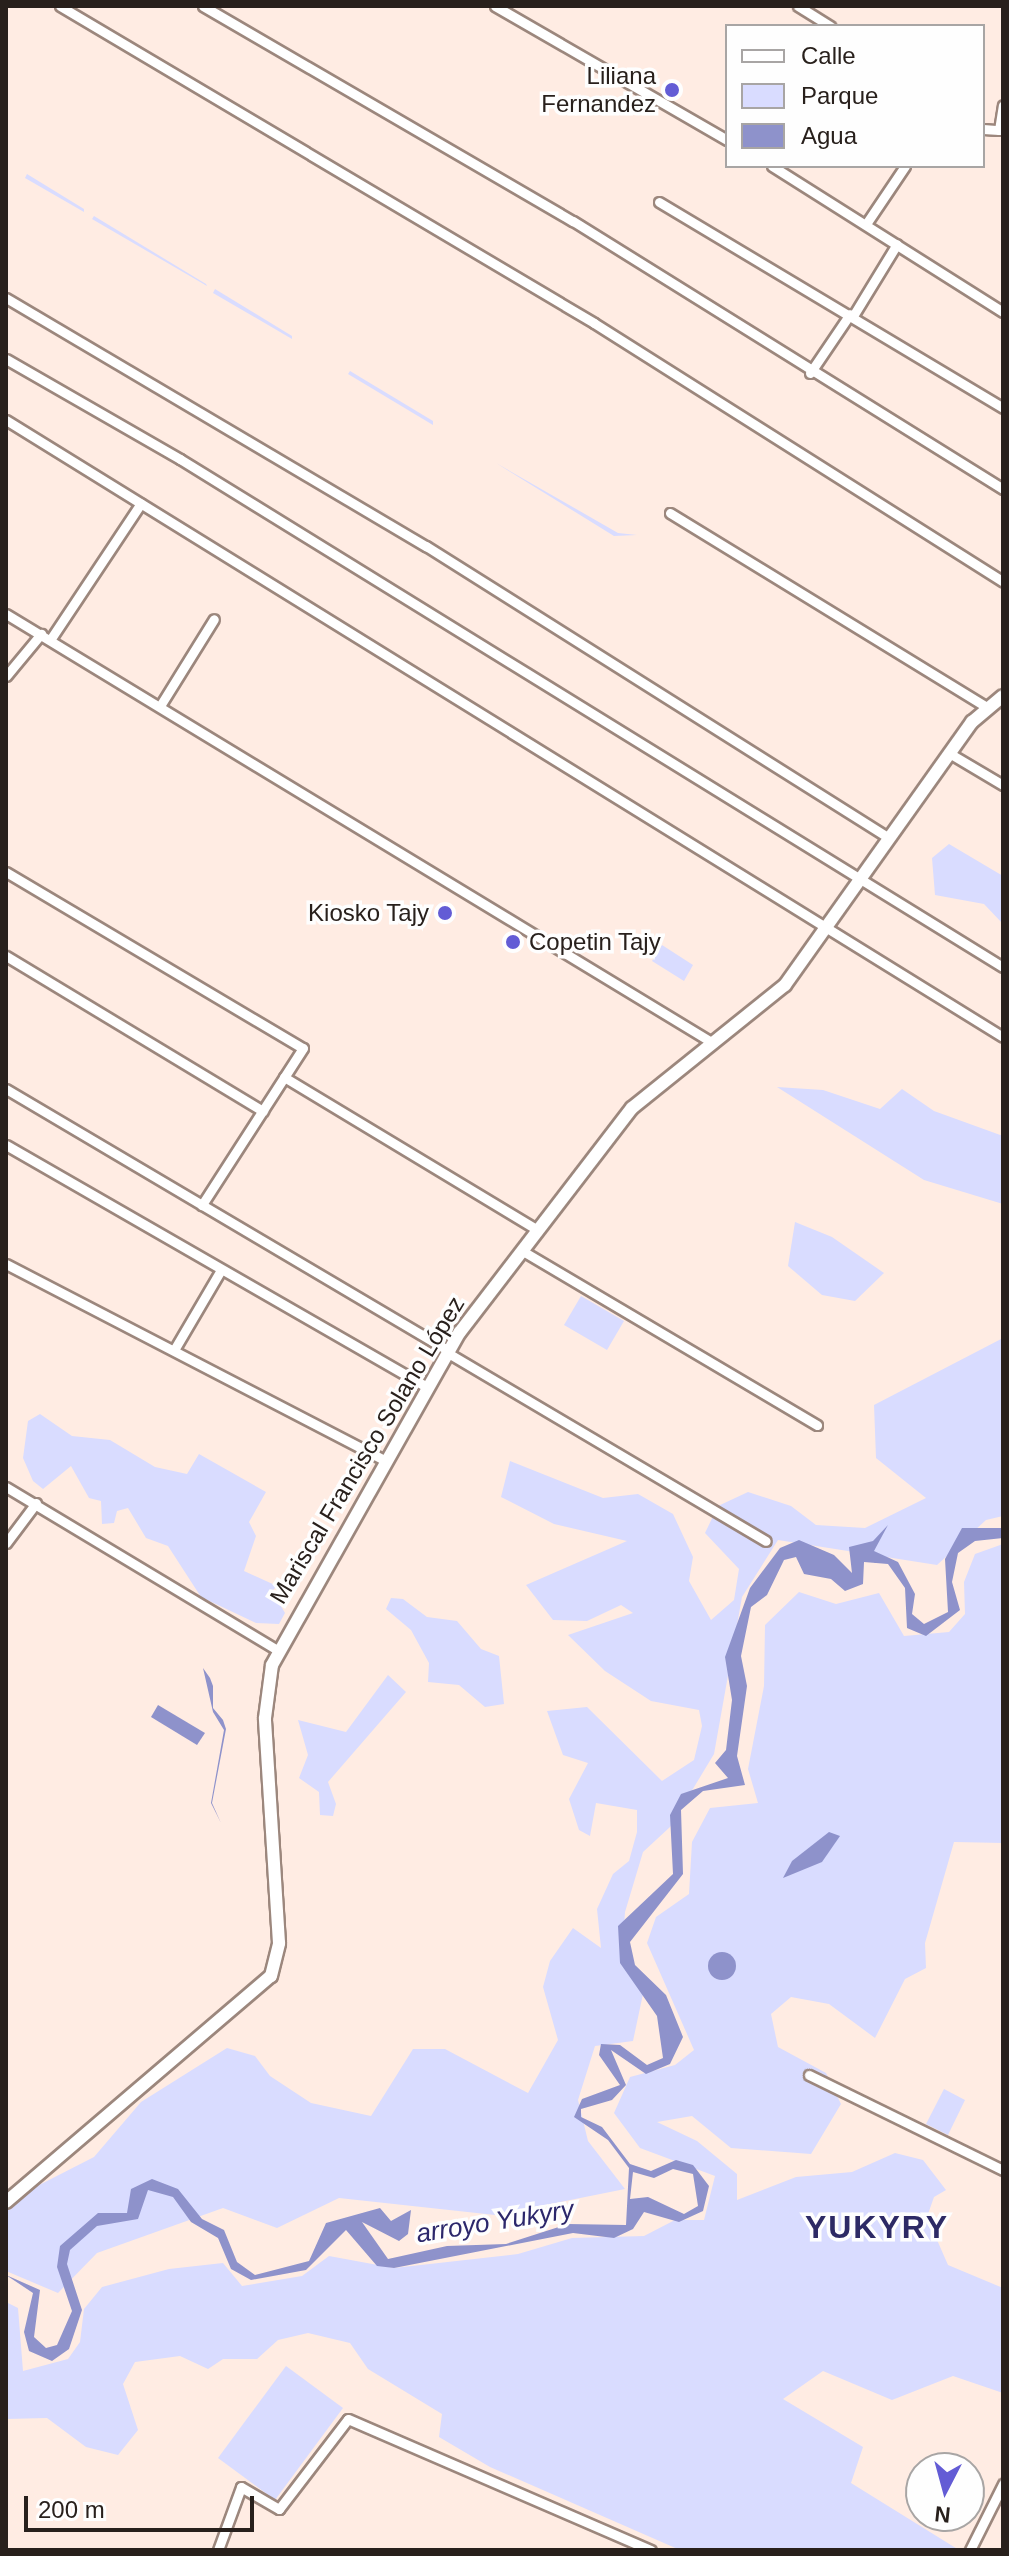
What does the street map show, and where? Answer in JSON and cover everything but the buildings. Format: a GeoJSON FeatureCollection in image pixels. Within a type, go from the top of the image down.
{"type":"FeatureCollection","features":[{"type":"Feature","properties":{"kind":"main road","name":"Mariscal Francisco Solano López"},"geometry":{"type":"LineString","coordinates":[[6,2202],[271,1976],[279,1943],[265,1702],[277,1650],[448,1352],[521,1250],[632,1108],[774,996],[825,930],[949,753],[987,707],[1003,696]]}},
{"type":"Feature","properties":{"kind":"street"},"geometry":{"type":"LineString","coordinates":[[60,6],[594,323],[1003,582]]}},
{"type":"Feature","properties":{"kind":"street"},"geometry":{"type":"LineString","coordinates":[[203,6],[573,221],[810,373],[1003,489]]}},
{"type":"Feature","properties":{"kind":"street"},"geometry":{"type":"LineString","coordinates":[[495,6],[725,139]]}},
{"type":"Feature","properties":{"kind":"street"},"geometry":{"type":"LineString","coordinates":[[798,6],[827,24]]}},
{"type":"Feature","properties":{"kind":"street"},"geometry":{"type":"LineString","coordinates":[[1001,131],[1003,105]]}},
{"type":"Feature","properties":{"kind":"street"},"geometry":{"type":"LineString","coordinates":[[775,168],[1003,312]]}},
{"type":"Feature","properties":{"kind":"street"},"geometry":{"type":"LineString","coordinates":[[866,224],[904,168]]}},
{"type":"Feature","properties":{"kind":"street"},"geometry":{"type":"LineString","coordinates":[[659,202],[1003,408]]}},
{"type":"Feature","properties":{"kind":"street"},"geometry":{"type":"LineString","coordinates":[[810,373],[897,244]]}},
{"type":"Feature","properties":{"kind":"street"},"geometry":{"type":"LineString","coordinates":[[6,298],[426,546],[889,838]]}},
{"type":"Feature","properties":{"kind":"street"},"geometry":{"type":"LineString","coordinates":[[6,359],[180,459],[1003,967]]}},
{"type":"Feature","properties":{"kind":"street"},"geometry":{"type":"LineString","coordinates":[[6,420],[825,930],[1003,1037]]}},
{"type":"Feature","properties":{"kind":"street"},"geometry":{"type":"LineString","coordinates":[[6,676],[46,637],[141,503]]}},
{"type":"Feature","properties":{"kind":"street"},"geometry":{"type":"LineString","coordinates":[[670,513],[987,707]]}},
{"type":"Feature","properties":{"kind":"street"},"geometry":{"type":"LineString","coordinates":[[6,614],[160,706],[486,912],[713,1043]]}},
{"type":"Feature","properties":{"kind":"street"},"geometry":{"type":"LineString","coordinates":[[160,706],[214,619]]}},
{"type":"Feature","properties":{"kind":"street"},"geometry":{"type":"LineString","coordinates":[[949,753],[1003,785]]}},
{"type":"Feature","properties":{"kind":"street"},"geometry":{"type":"LineString","coordinates":[[6,872],[303,1048],[202,1205]]}},
{"type":"Feature","properties":{"kind":"street"},"geometry":{"type":"LineString","coordinates":[[6,956],[263,1111]]}},
{"type":"Feature","properties":{"kind":"street"},"geometry":{"type":"LineString","coordinates":[[284,1077],[538,1230]]}},
{"type":"Feature","properties":{"kind":"street"},"geometry":{"type":"LineString","coordinates":[[6,1089],[766,1541]]}},
{"type":"Feature","properties":{"kind":"street"},"geometry":{"type":"LineString","coordinates":[[6,1145],[427,1387]]}},
{"type":"Feature","properties":{"kind":"street"},"geometry":{"type":"LineString","coordinates":[[521,1250],[817,1425]]}},
{"type":"Feature","properties":{"kind":"street"},"geometry":{"type":"LineString","coordinates":[[6,1264],[384,1460]]}},
{"type":"Feature","properties":{"kind":"street"},"geometry":{"type":"LineString","coordinates":[[174,1350],[221,1270]]}},
{"type":"Feature","properties":{"kind":"street"},"geometry":{"type":"LineString","coordinates":[[6,1487],[277,1650]]}},
{"type":"Feature","properties":{"kind":"street"},"geometry":{"type":"LineString","coordinates":[[6,1543],[36,1503]]}},
{"type":"Feature","properties":{"kind":"street"},"geometry":{"type":"LineString","coordinates":[[809,2075],[1003,2170]]}},
{"type":"Feature","properties":{"kind":"street"},"geometry":{"type":"LineString","coordinates":[[218,2550],[241,2487],[279,2509],[348,2419],[651,2550]]}},
{"type":"Feature","properties":{"kind":"street"},"geometry":{"type":"LineString","coordinates":[[970,2550],[1003,2484]]}},
{"type":"Feature","properties":{"kind":"green space"},"geometry":{"type":"Polygon","coordinates":[[[27,174],[84,209],[84,212],[25,178],[27,174]]]}},
{"type":"Feature","properties":{"kind":"green space"},"geometry":{"type":"Polygon","coordinates":[[[94,216],[206,284],[207,286],[92,219],[94,216]]]}},
{"type":"Feature","properties":{"kind":"green space"},"geometry":{"type":"Polygon","coordinates":[[[215,289],[292,336],[292,339],[213,293],[215,289]]]}},
{"type":"Feature","properties":{"kind":"green space"},"geometry":{"type":"Polygon","coordinates":[[[350,371],[433,421],[433,425],[348,374],[350,371]]]}},
{"type":"Feature","properties":{"kind":"green space"},"geometry":{"type":"Polygon","coordinates":[[[496,463],[618,533],[637,535],[614,536],[496,463]]]}},
{"type":"Feature","properties":{"kind":"green space"},"geometry":{"type":"Polygon","coordinates":[[[949,844],[1003,876],[1003,924],[984,904],[935,895],[932,858],[949,844]]]}},
{"type":"Feature","properties":{"kind":"green space"},"geometry":{"type":"Polygon","coordinates":[[[662,945],[693,965],[684,981],[652,961],[662,945]]]}},
{"type":"Feature","properties":{"kind":"green space"},"geometry":{"type":"Polygon","coordinates":[[[777,1087],[823,1090],[880,1109],[902,1089],[934,1111],[1003,1136],[1003,1204],[924,1180],[777,1087]]]}},
{"type":"Feature","properties":{"kind":"green space"},"geometry":{"type":"Polygon","coordinates":[[[795,1222],[832,1237],[884,1273],[855,1301],[822,1295],[788,1266],[795,1222]]]}},
{"type":"Feature","properties":{"kind":"green space"},"geometry":{"type":"Polygon","coordinates":[[[581,1296],[624,1321],[607,1350],[564,1325],[581,1296]]]}},
{"type":"Feature","properties":{"kind":"green space"},"geometry":{"type":"Polygon","coordinates":[[[1003,1338],[1003,1516],[986,1520],[937,1565],[778,1540],[742,1597],[714,1754],[670,1827],[643,1852],[625,1912],[623,1942],[643,1994],[633,2041],[595,2046],[578,2100],[588,2141],[625,2189],[495,2215],[339,2198],[277,2228],[223,2208],[97,2253],[58,2293],[6,2271],[6,2202],[94,2157],[141,2102],[227,2048],[255,2056],[270,2076],[311,2103],[371,2116],[413,2049],[445,2049],[528,2093],[558,2040],[543,1987],[550,1961],[573,1928],[601,1948],[597,1909],[613,1874],[629,1861],[637,1832],[637,1810],[596,1803],[590,1836],[579,1830],[569,1799],[588,1763],[563,1755],[547,1711],[587,1707],[662,1781],[694,1760],[702,1726],[699,1710],[651,1701],[605,1671],[568,1635],[633,1613],[621,1605],[587,1621],[553,1620],[526,1585],[627,1541],[554,1524],[501,1497],[510,1461],[603,1498],[638,1494],[673,1514],[693,1557],[689,1581],[711,1620],[734,1600],[739,1569],[705,1533],[718,1506],[748,1492],[791,1506],[816,1525],[865,1528],[926,1498],[876,1458],[874,1405],[1003,1338]]]}},
{"type":"Feature","properties":{"kind":"green space"},"geometry":{"type":"Polygon","coordinates":[[[40,1414],[72,1436],[110,1440],[155,1467],[187,1474],[199,1454],[266,1492],[249,1522],[256,1536],[244,1571],[277,1586],[272,1591],[285,1613],[279,1624],[256,1623],[201,1597],[168,1546],[146,1538],[128,1508],[117,1511],[114,1523],[102,1524],[101,1501],[89,1498],[71,1466],[43,1489],[33,1481],[23,1458],[28,1421],[40,1414]]]}},
{"type":"Feature","properties":{"kind":"green space"},"geometry":{"type":"Polygon","coordinates":[[[1003,1544],[1003,1843],[954,1842],[925,1943],[926,1968],[905,1979],[875,2038],[829,2004],[791,1997],[771,2014],[778,2047],[826,2073],[841,2104],[811,2154],[731,2148],[692,2116],[657,2122],[697,2141],[737,2174],[737,2200],[796,2177],[852,2172],[895,2153],[923,2160],[946,2190],[934,2197],[927,2217],[948,2265],[1003,2288],[1003,2393],[953,2376],[892,2400],[823,2371],[783,2399],[863,2447],[851,2483],[905,2516],[905,2532],[930,2532],[959,2550],[680,2550],[490,2467],[439,2437],[442,2414],[368,2369],[350,2343],[308,2333],[278,2340],[257,2359],[223,2359],[208,2369],[180,2356],[135,2362],[123,2384],[138,2430],[118,2455],[86,2447],[47,2418],[6,2419],[6,2302],[18,2308],[23,2371],[68,2359],[80,2342],[84,2309],[102,2287],[169,2269],[223,2263],[242,2286],[302,2276],[329,2256],[394,2268],[518,2254],[572,2238],[644,2236],[675,2220],[704,2220],[715,2176],[640,2148],[614,2113],[630,2077],[675,2065],[694,2050],[647,1943],[656,1917],[689,1894],[692,1842],[710,1808],[758,1803],[748,1769],[764,1686],[765,1625],[799,1592],[836,1604],[879,1593],[904,1636],[949,1632],[965,1614],[964,1582],[975,1554],[1003,1544]]]}},
{"type":"Feature","properties":{"kind":"green space"},"geometry":{"type":"Polygon","coordinates":[[[391,1598],[403,1599],[427,1617],[457,1621],[481,1649],[499,1656],[504,1704],[485,1707],[459,1685],[428,1682],[429,1663],[411,1630],[386,1609],[391,1598]]]}},
{"type":"Feature","properties":{"kind":"green space"},"geometry":{"type":"Polygon","coordinates":[[[388,1675],[406,1692],[328,1782],[336,1804],[333,1816],[320,1815],[319,1792],[299,1778],[308,1755],[298,1720],[346,1732],[388,1675]]]}},
{"type":"Feature","properties":{"kind":"green space"},"geometry":{"type":"Polygon","coordinates":[[[944,2089],[965,2100],[948,2135],[926,2124],[944,2089]]]}},
{"type":"Feature","properties":{"kind":"green space"},"geometry":{"type":"Polygon","coordinates":[[[286,2366],[343,2408],[275,2500],[218,2458],[286,2366]]]}},
{"type":"Feature","properties":{"kind":"water"},"geometry":{"type":"Polygon","coordinates":[[[888,1525],[874,1551],[898,1562],[915,1594],[912,1614],[924,1624],[948,1612],[945,1559],[962,1528],[1003,1528],[1003,1538],[975,1541],[958,1553],[952,1582],[960,1610],[926,1636],[907,1628],[905,1588],[888,1564],[864,1562],[863,1584],[845,1591],[831,1579],[804,1574],[796,1557],[784,1560],[767,1595],[751,1607],[741,1656],[747,1686],[737,1756],[745,1785],[703,1791],[681,1810],[683,1874],[630,1942],[635,1965],[666,1995],[683,2037],[670,2064],[646,2074],[611,2050],[626,2085],[612,2100],[581,2109],[581,2117],[602,2127],[630,2164],[651,2171],[676,2160],[693,2165],[709,2186],[703,2211],[679,2222],[644,2212],[633,2229],[614,2238],[573,2233],[394,2268],[377,2266],[346,2230],[306,2270],[251,2280],[231,2269],[218,2238],[191,2222],[173,2197],[148,2190],[138,2219],[97,2226],[70,2250],[67,2264],[82,2310],[69,2349],[52,2361],[29,2351],[24,2332],[33,2293],[6,2275],[40,2290],[34,2337],[46,2348],[57,2345],[72,2311],[57,2267],[60,2246],[98,2213],[127,2213],[131,2189],[152,2179],[178,2189],[202,2219],[224,2230],[237,2262],[255,2275],[309,2261],[326,2223],[380,2208],[391,2221],[411,2210],[408,2234],[399,2241],[362,2222],[388,2259],[447,2246],[506,2244],[568,2224],[626,2225],[629,2168],[608,2140],[574,2117],[582,2099],[620,2085],[599,2055],[601,2044],[620,2045],[647,2065],[663,2058],[657,2016],[620,1963],[618,1926],[673,1874],[670,1815],[681,1794],[728,1778],[715,1763],[726,1750],[732,1700],[725,1657],[750,1588],[780,1548],[799,1540],[834,1555],[852,1573],[849,1547],[873,1541],[888,1525]],[[673,2169],[654,2178],[633,2172],[630,2199],[648,2197],[684,2214],[698,2206],[693,2174],[673,2169]]]}},
{"type":"Feature","properties":{"kind":"water"},"geometry":{"type":"Polygon","coordinates":[[[203,1668],[213,1686],[213,1708],[226,1729],[212,1803],[221,1823],[211,1803],[224,1730],[213,1712],[203,1668]]]}},
{"type":"Feature","properties":{"kind":"water"},"geometry":{"type":"Polygon","coordinates":[[[158,1705],[205,1733],[197,1745],[151,1717],[158,1705]]]}},
{"type":"Feature","properties":{"kind":"water"},"geometry":{"type":"Polygon","coordinates":[[[829,1832],[840,1836],[822,1862],[783,1878],[792,1861],[829,1832]]]}},
{"type":"Feature","properties":{"kind":"water"},"geometry":{"type":"Polygon","coordinates":[[[722,1952],[732,1956],[736,1966],[732,1976],[722,1980],[712,1976],[708,1966],[712,1956],[722,1952]]]}},
{"type":"Feature","properties":{"kind":"place","name":"Liliana Fernandez"},"geometry":{"type":"Point","coordinates":[672,90]}},
{"type":"Feature","properties":{"kind":"place","name":"Kiosko Tajy"},"geometry":{"type":"Point","coordinates":[445,913]}},
{"type":"Feature","properties":{"kind":"place","name":"Copetin Tajy"},"geometry":{"type":"Point","coordinates":[513,942]}},
{"type":"Feature","properties":{"kind":"district","name":"YUKYRY"},"geometry":{"type":"Point","coordinates":[877,2227]}},
{"type":"Feature","properties":{"kind":"water label","name":"arroyo Yukyry"},"geometry":{"type":"Point","coordinates":[495,2222]}}]}
